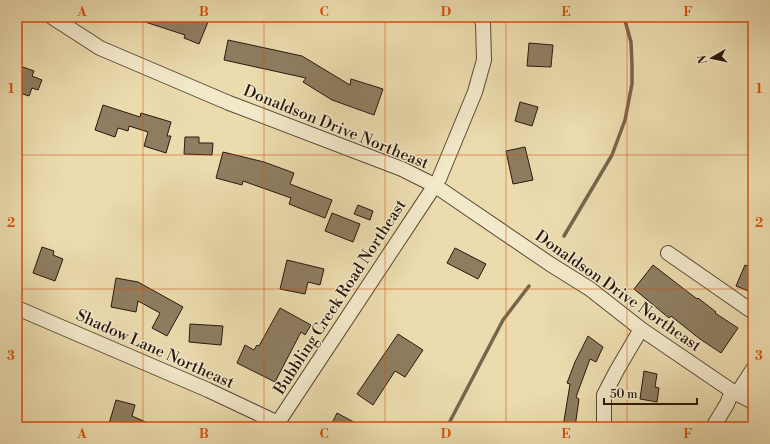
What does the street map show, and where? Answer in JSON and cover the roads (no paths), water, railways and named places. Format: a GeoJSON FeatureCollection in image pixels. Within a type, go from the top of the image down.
{"type":"FeatureCollection","features":[{"type":"Feature","properties":{"kind":"street","name":"Donaldson Drive Northeast"},"geometry":{"type":"LineString","coordinates":[[52,17],[100,48],[229,103],[402,169],[434,185],[590,290],[641,329],[734,393],[753,402]]}},
{"type":"Feature","properties":{"kind":"street","name":"Bubbling Creek Road Northeast"},"geometry":{"type":"LineString","coordinates":[[277,425],[439,179],[475,92],[484,60],[483,23],[480,17]]}},
{"type":"Feature","properties":{"kind":"street"},"geometry":{"type":"LineString","coordinates":[[668,253],[753,312]]}},
{"type":"Feature","properties":{"kind":"street","name":"Shadow Lane Northeast"},"geometry":{"type":"LineString","coordinates":[[17,308],[208,390],[277,425]]}},
{"type":"Feature","properties":{"kind":"street"},"geometry":{"type":"LineString","coordinates":[[604,427],[604,394],[641,329]]}},
{"type":"Feature","properties":{"kind":"street"},"geometry":{"type":"LineString","coordinates":[[713,427],[734,393],[753,369]]}},
{"type":"Feature","properties":{"kind":"waterway"},"geometry":{"type":"LineString","coordinates":[[564,236],[612,155],[625,120],[632,84],[632,65],[631,42],[624,17]]}},
{"type":"Feature","properties":{"kind":"waterway"},"geometry":{"type":"LineString","coordinates":[[447,427],[503,320],[529,286]]}}]}
